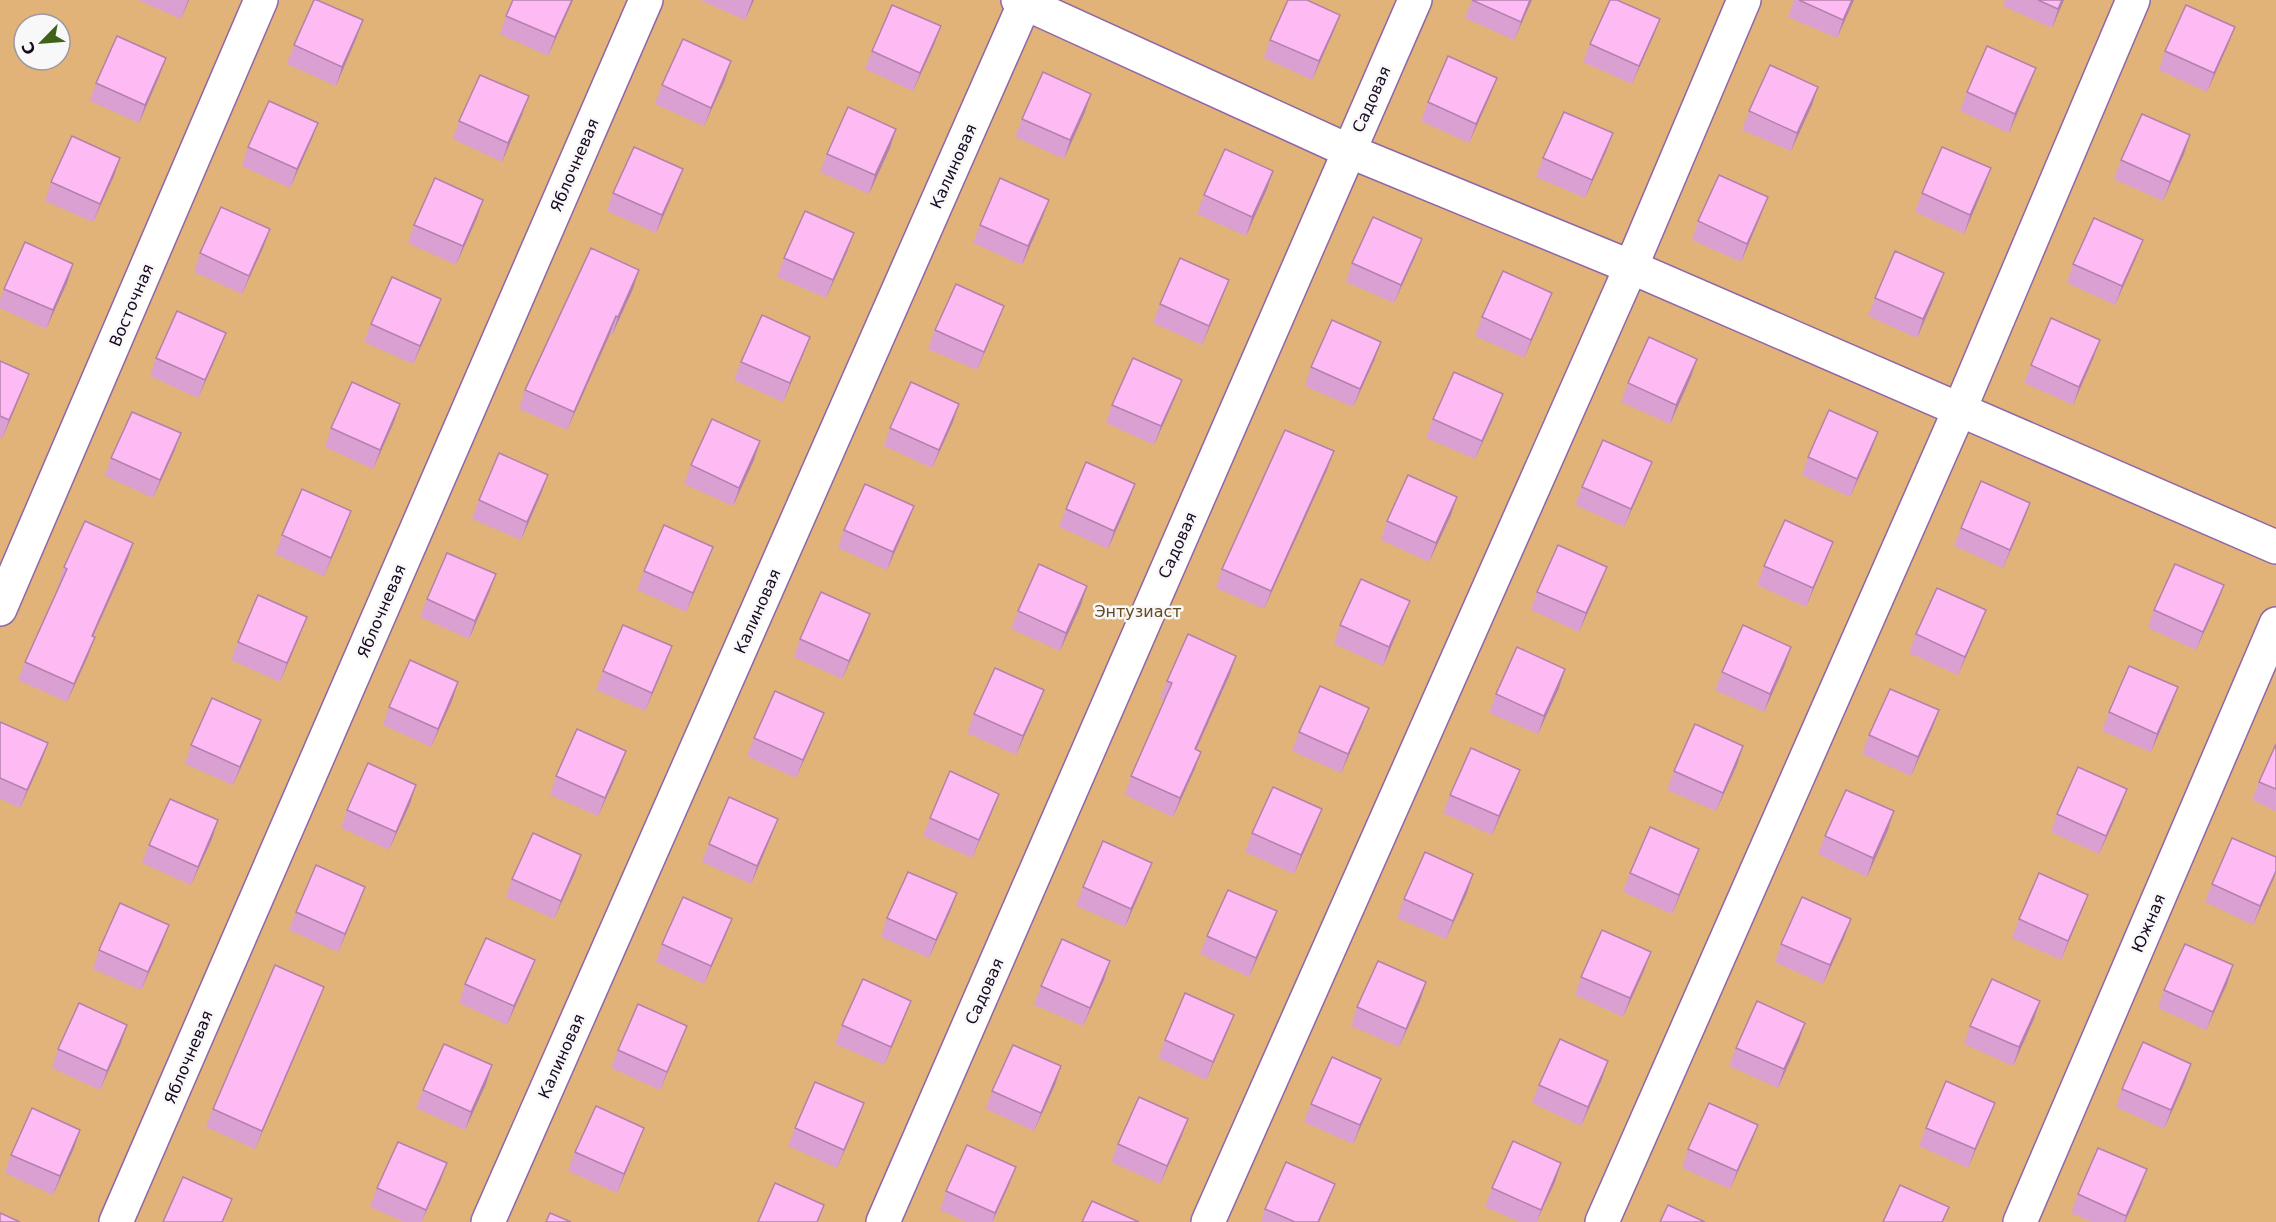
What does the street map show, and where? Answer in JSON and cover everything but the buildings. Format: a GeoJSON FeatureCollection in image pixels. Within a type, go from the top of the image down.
{"type":"FeatureCollection","features":[{"type":"Feature","properties":{"kind":"street","name":"Восточная"},"geometry":{"type":"LineString","coordinates":[[0,609],[261,0]]}},
{"type":"Feature","properties":{"kind":"street","name":"Яблочневая"},"geometry":{"type":"LineString","coordinates":[[116,1222],[646,0]]}},
{"type":"Feature","properties":{"kind":"street","name":"Садовая"},"geometry":{"type":"LineString","coordinates":[[883,1222],[1415,0]]}},
{"type":"Feature","properties":{"kind":"street"},"geometry":{"type":"LineString","coordinates":[[1208,1222],[1631,267],[1744,0]]}},
{"type":"Feature","properties":{"kind":"street"},"geometry":{"type":"LineString","coordinates":[[1602,1222],[1959,411],[2133,0]]}},
{"type":"Feature","properties":{"kind":"street"},"geometry":{"type":"LineString","coordinates":[[1023,1],[1348,152],[1631,267],[2276,547]]}},
{"type":"Feature","properties":{"kind":"street","name":"Калиновая"},"geometry":{"type":"LineString","coordinates":[[488,1222],[1023,1]]}},
{"type":"Feature","properties":{"kind":"street","name":"Южная"},"geometry":{"type":"LineString","coordinates":[[2020,1222],[2276,624]]}},
{"type":"Feature","properties":{"kind":"green space","name":"Энтузиаст"},"geometry":{"type":"Polygon","coordinates":[[[0,0],[2276,0],[2276,1222],[0,1222],[0,0]]]}}]}
